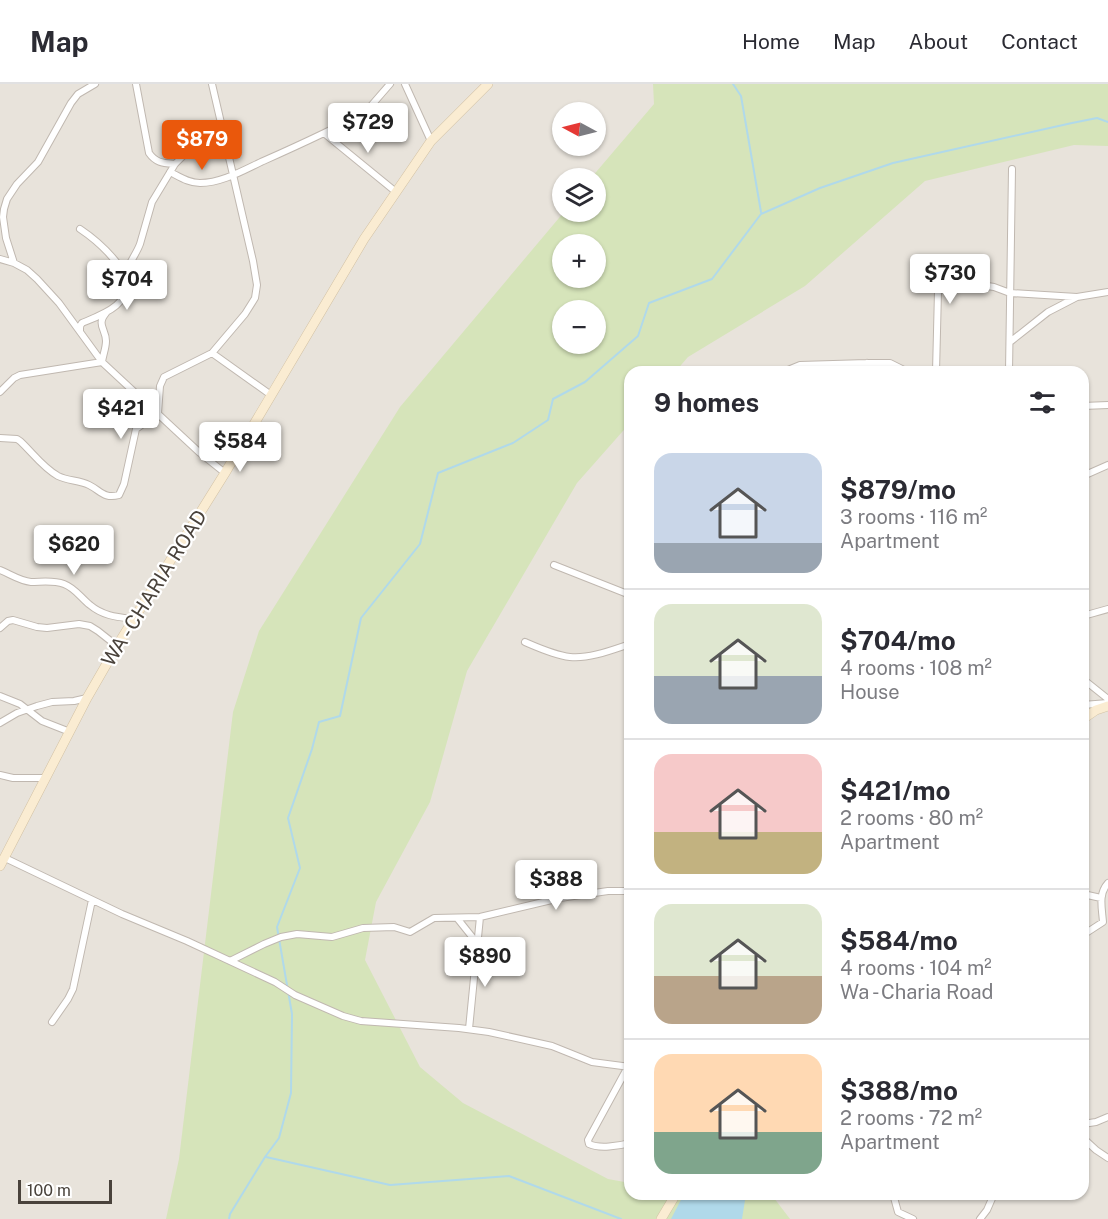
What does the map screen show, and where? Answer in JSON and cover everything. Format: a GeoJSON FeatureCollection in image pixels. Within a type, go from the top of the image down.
{"type":"FeatureCollection","features":[{"type":"Feature","properties":{"kind":"street"},"geometry":{"type":"LineString","coordinates":[[14,264],[3,218],[7,199],[17,184],[38,162],[71,103],[78,94],[95,84]]}},
{"type":"Feature","properties":{"kind":"street"},"geometry":{"type":"LineString","coordinates":[[136,84],[149,153],[158,162],[175,164]]}},
{"type":"Feature","properties":{"kind":"street"},"geometry":{"type":"LineString","coordinates":[[158,413],[159,386],[164,377],[212,353],[245,314],[255,298],[257,285],[212,84]]}},
{"type":"Feature","properties":{"kind":"street"},"geometry":{"type":"LineString","coordinates":[[171,172],[184,180],[201,183],[233,175],[325,134],[365,111],[390,84]]}},
{"type":"Feature","properties":{"kind":"street"},"geometry":{"type":"LineString","coordinates":[[405,84],[430,141]]}},
{"type":"Feature","properties":{"kind":"street","name":"WA - CHARIA ROAD"},"geometry":{"type":"LineString","coordinates":[[2,862],[87,698],[117,646],[225,473],[364,239],[430,141],[488,84]]}},
{"type":"Feature","properties":{"kind":"street"},"geometry":{"type":"LineString","coordinates":[[325,134],[396,192]]}},
{"type":"Feature","properties":{"kind":"street"},"geometry":{"type":"LineString","coordinates":[[126,275],[129,264],[138,251],[152,202],[175,164],[184,155],[225,138]]}},
{"type":"Feature","properties":{"kind":"street"},"geometry":{"type":"LineString","coordinates":[[1009,366],[1012,169]]}},
{"type":"Feature","properties":{"kind":"street"},"geometry":{"type":"LineString","coordinates":[[80,229],[118,262],[128,283],[126,293],[117,304],[106,313],[82,323],[80,331]]}},
{"type":"Feature","properties":{"kind":"street"},"geometry":{"type":"LineString","coordinates":[[0,259],[27,270],[37,279],[59,303],[102,362],[200,453],[225,473]]}},
{"type":"Feature","properties":{"kind":"street"},"geometry":{"type":"LineString","coordinates":[[936,366],[938,291],[940,286],[946,283],[994,287],[1010,293],[1077,297],[1108,292]]}},
{"type":"Feature","properties":{"kind":"street"},"geometry":{"type":"LineString","coordinates":[[1010,342],[1047,312],[1077,297]]}},
{"type":"Feature","properties":{"kind":"street"},"geometry":{"type":"LineString","coordinates":[[102,362],[106,340],[101,323],[106,313]]}},
{"type":"Feature","properties":{"kind":"street"},"geometry":{"type":"LineString","coordinates":[[212,353],[271,395]]}},
{"type":"Feature","properties":{"kind":"street"},"geometry":{"type":"LineString","coordinates":[[0,392],[20,375],[102,362]]}},
{"type":"Feature","properties":{"kind":"street"},"geometry":{"type":"LineString","coordinates":[[798,366],[867,363],[890,363],[896,366]]}},
{"type":"Feature","properties":{"kind":"street"},"geometry":{"type":"LineString","coordinates":[[864,366],[867,363]]}},
{"type":"Feature","properties":{"kind":"street"},"geometry":{"type":"LineString","coordinates":[[1089,406],[1108,405]]}},
{"type":"Feature","properties":{"kind":"street"},"geometry":{"type":"LineString","coordinates":[[0,438],[20,441],[55,474],[91,486],[105,496],[113,496],[119,495],[122,491],[136,429],[158,413]]}},
{"type":"Feature","properties":{"kind":"street"},"geometry":{"type":"LineString","coordinates":[[1089,473],[1108,465]]}},
{"type":"Feature","properties":{"kind":"street"},"geometry":{"type":"LineString","coordinates":[[554,565],[624,593]]}},
{"type":"Feature","properties":{"kind":"street"},"geometry":{"type":"LineString","coordinates":[[0,570],[29,582],[52,581],[63,584],[73,589],[89,605],[105,615],[134,619]]}},
{"type":"Feature","properties":{"kind":"street"},"geometry":{"type":"LineString","coordinates":[[1089,614],[1108,609]]}},
{"type":"Feature","properties":{"kind":"street"},"geometry":{"type":"LineString","coordinates":[[0,628],[13,620],[47,628],[79,624],[90,626],[117,646]]}},
{"type":"Feature","properties":{"kind":"street"},"geometry":{"type":"LineString","coordinates":[[525,642],[571,657],[585,657],[624,646]]}},
{"type":"Feature","properties":{"kind":"street"},"geometry":{"type":"LineString","coordinates":[[1089,685],[1108,703]]}},
{"type":"Feature","properties":{"kind":"street"},"geometry":{"type":"LineString","coordinates":[[0,696],[20,704],[42,721],[70,732]]}},
{"type":"Feature","properties":{"kind":"street"},"geometry":{"type":"LineString","coordinates":[[0,723],[27,709],[52,702],[87,698]]}},
{"type":"Feature","properties":{"kind":"street"},"geometry":{"type":"LineString","coordinates":[[1089,705],[1108,703]]}},
{"type":"Feature","properties":{"kind":"street"},"geometry":{"type":"LineString","coordinates":[[1089,715],[1108,703]]}},
{"type":"Feature","properties":{"kind":"street"},"geometry":{"type":"LineString","coordinates":[[0,775],[13,778],[47,778]]}},
{"type":"Feature","properties":{"kind":"street"},"geometry":{"type":"LineString","coordinates":[[2,862],[230,961],[275,982],[309,1002],[343,1016],[362,1021],[469,1029],[521,1038],[552,1046],[592,1062],[624,1065]]}},
{"type":"Feature","properties":{"kind":"street"},"geometry":{"type":"LineString","coordinates":[[1089,931],[1103,922],[1101,898],[1108,883]]}},
{"type":"Feature","properties":{"kind":"street"},"geometry":{"type":"LineString","coordinates":[[230,961],[281,937],[297,934],[332,937],[363,928],[394,927],[410,932],[434,918],[480,917],[560,898],[624,891]]}},
{"type":"Feature","properties":{"kind":"street"},"geometry":{"type":"LineString","coordinates":[[1089,895],[1101,898]]}},
{"type":"Feature","properties":{"kind":"street"},"geometry":{"type":"LineString","coordinates":[[52,1022],[73,989],[92,900]]}},
{"type":"Feature","properties":{"kind":"street"},"geometry":{"type":"LineString","coordinates":[[469,1029],[480,917]]}},
{"type":"Feature","properties":{"kind":"street"},"geometry":{"type":"LineString","coordinates":[[457,918],[477,944]]}},
{"type":"Feature","properties":{"kind":"street"},"geometry":{"type":"LineString","coordinates":[[624,1075],[588,1140],[588,1144],[594,1146],[624,1145]]}},
{"type":"Feature","properties":{"kind":"street"},"geometry":{"type":"LineString","coordinates":[[1089,1123],[1108,1117]]}},
{"type":"Feature","properties":{"kind":"street"},"geometry":{"type":"LineString","coordinates":[[1089,1144],[1108,1158]]}},
{"type":"Feature","properties":{"kind":"street"},"geometry":{"type":"LineString","coordinates":[[661,1219],[672,1200]]}},
{"type":"Feature","properties":{"kind":"street"},"geometry":{"type":"LineString","coordinates":[[895,1200],[898,1212],[912,1219]]}},
{"type":"Feature","properties":{"kind":"street"},"geometry":{"type":"LineString","coordinates":[[980,1219],[991,1200]]}},
{"type":"Feature","properties":{"kind":"shaded area"},"geometry":{"type":"Polygon","coordinates":[[[0,84],[1108,84],[1108,1219],[0,1219],[0,84]]]}},
{"type":"Feature","properties":{"kind":"green space"},"geometry":{"type":"Polygon","coordinates":[[[653,84],[1108,84],[1108,146],[1074,145],[925,181],[805,286],[688,357],[680,366],[624,366],[624,430],[577,483],[467,671],[430,802],[376,902],[365,960],[420,1067],[463,1103],[608,1179],[624,1182],[624,1200],[776,1200],[790,1219],[166,1219],[179,1159],[233,712],[259,631],[400,407],[556,222],[606,222],[606,168],[600,168],[654,104],[653,84]]]}},
{"type":"Feature","properties":{"kind":"water"},"geometry":{"type":"Polygon","coordinates":[[[681,1200],[745,1200],[742,1219],[671,1219],[681,1200]]]}},
{"type":"Feature","properties":{"kind":"waterway"},"geometry":{"type":"LineString","coordinates":[[733,84],[741,96],[761,212]]}},
{"type":"Feature","properties":{"kind":"waterway"},"geometry":{"type":"LineString","coordinates":[[229,1219],[265,1157],[279,1138],[291,1093],[292,1014],[277,927],[300,868],[288,818],[319,722],[340,716],[361,618],[420,544],[438,473],[513,443],[548,420],[553,399],[585,382],[638,336],[649,303],[712,279],[761,214],[820,188],[893,163],[1097,118],[1108,122]]}},
{"type":"Feature","properties":{"kind":"waterway"},"geometry":{"type":"LineString","coordinates":[[266,1157],[390,1185],[509,1176],[621,1219]]}}]}
